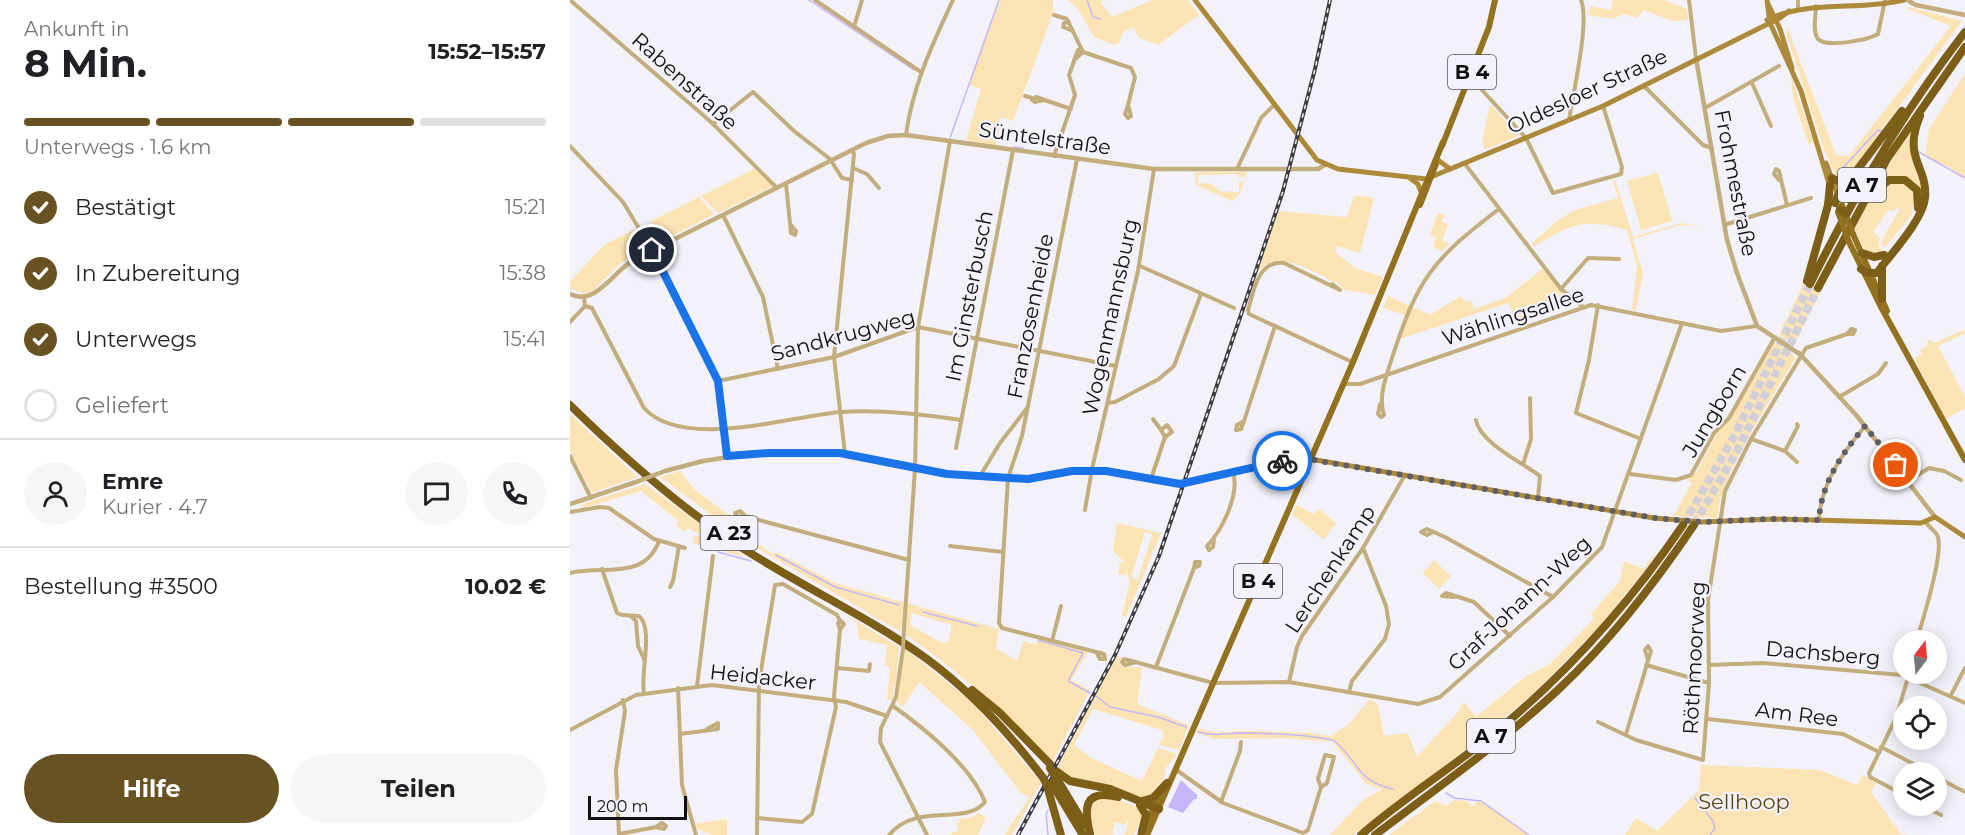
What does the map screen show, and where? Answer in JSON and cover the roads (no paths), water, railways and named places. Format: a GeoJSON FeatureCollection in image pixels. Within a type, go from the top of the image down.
{"type":"FeatureCollection","features":[{"type":"Feature","properties":{"kind":"highway","name":"A 7"},"geometry":{"type":"LineString","coordinates":[[1811,285],[1860,187],[1922,90],[1965,32]]}},
{"type":"Feature","properties":{"kind":"highway","name":"A 7"},"geometry":{"type":"LineString","coordinates":[[1811,285],[1927,98],[1965,47]]}},
{"type":"Feature","properties":{"kind":"highway"},"geometry":{"type":"LineString","coordinates":[[1839,207],[1849,181],[1895,119],[1922,90]]}},
{"type":"Feature","properties":{"kind":"highway"},"geometry":{"type":"LineString","coordinates":[[1869,278],[1877,273],[1919,216],[1924,204],[1924,187],[1914,159],[1913,144],[1915,127],[1927,98]]}},
{"type":"Feature","properties":{"kind":"highway"},"geometry":{"type":"LineString","coordinates":[[1863,201],[1880,185],[1894,179],[1907,181],[1918,193],[1916,212],[1869,278]]}},
{"type":"Feature","properties":{"kind":"highway","name":"A 7"},"geometry":{"type":"LineString","coordinates":[[1811,285],[1831,181]]}},
{"type":"Feature","properties":{"kind":"highway"},"geometry":{"type":"LineString","coordinates":[[1831,181],[1849,181]]}},
{"type":"Feature","properties":{"kind":"highway","name":"A 7"},"geometry":{"type":"LineString","coordinates":[[1827,211],[1839,207]]}},
{"type":"Feature","properties":{"kind":"highway"},"geometry":{"type":"LineString","coordinates":[[1862,253],[1874,257],[1884,255]]}},
{"type":"Feature","properties":{"kind":"highway"},"geometry":{"type":"LineString","coordinates":[[1882,265],[1882,299]]}},
{"type":"Feature","properties":{"kind":"highway"},"geometry":{"type":"LineString","coordinates":[[1862,269],[1869,278]]}},
{"type":"Feature","properties":{"kind":"highway","name":"A 23"},"geometry":{"type":"LineString","coordinates":[[570,398],[646,469],[705,516],[777,564],[908,640],[975,693],[1050,775],[1077,835]]}},
{"type":"Feature","properties":{"kind":"highway","name":"A 23"},"geometry":{"type":"LineString","coordinates":[[570,405],[642,472],[711,527],[774,568],[892,636],[938,668],[1050,775]]}},
{"type":"Feature","properties":{"kind":"highway","name":"A 7"},"geometry":{"type":"LineString","coordinates":[[1362,835],[1503,726],[1568,668],[1636,590],[1683,525]]}},
{"type":"Feature","properties":{"kind":"highway","name":"A 7"},"geometry":{"type":"LineString","coordinates":[[1375,835],[1485,753],[1562,687],[1632,610],[1694,525]]}},
{"type":"Feature","properties":{"kind":"highway"},"geometry":{"type":"LineString","coordinates":[[975,693],[999,712],[1036,748],[1050,775],[1088,835]]}},
{"type":"Feature","properties":{"kind":"highway"},"geometry":{"type":"LineString","coordinates":[[1050,775],[1110,789],[1156,810]]}},
{"type":"Feature","properties":{"kind":"highway"},"geometry":{"type":"LineString","coordinates":[[1050,775],[1061,835]]}},
{"type":"Feature","properties":{"kind":"highway"},"geometry":{"type":"LineString","coordinates":[[1088,835],[1085,813],[1087,806],[1095,797],[1109,794],[1140,803],[1153,798],[1169,780]]}},
{"type":"Feature","properties":{"kind":"highway"},"geometry":{"type":"LineString","coordinates":[[1140,803],[1146,815],[1143,834]]}},
{"type":"Feature","properties":{"kind":"main road"},"geometry":{"type":"LineString","coordinates":[[1195,0],[1308,150],[1323,164]]}},
{"type":"Feature","properties":{"kind":"main road","name":"B 4"},"geometry":{"type":"LineString","coordinates":[[1143,834],[1214,683],[1353,362],[1470,77],[1489,27],[1495,0]]}},
{"type":"Feature","properties":{"kind":"main road","name":"Oldesloer Straße"},"geometry":{"type":"LineString","coordinates":[[1323,164],[1338,169],[1409,178],[1429,177],[1604,106],[1773,20],[1784,11],[1816,5],[1906,0]]}},
{"type":"Feature","properties":{"kind":"main road"},"geometry":{"type":"LineString","coordinates":[[1768,2],[1788,63],[1792,68]]}},
{"type":"Feature","properties":{"kind":"main road"},"geometry":{"type":"LineString","coordinates":[[1783,37],[1788,12]]}},
{"type":"Feature","properties":{"kind":"main road"},"geometry":{"type":"LineString","coordinates":[[1773,20],[1783,37],[1849,242],[1862,269]]}},
{"type":"Feature","properties":{"kind":"main road","name":"B 4"},"geometry":{"type":"LineString","coordinates":[[1410,224],[1421,192],[1438,160],[1443,142]]}},
{"type":"Feature","properties":{"kind":"main road"},"geometry":{"type":"LineString","coordinates":[[1438,160],[1450,170]]}},
{"type":"Feature","properties":{"kind":"main road"},"geometry":{"type":"LineString","coordinates":[[1409,178],[1417,183],[1421,192]]}},
{"type":"Feature","properties":{"kind":"main road"},"geometry":{"type":"LineString","coordinates":[[1839,207],[1862,253],[1869,278],[1965,460]]}},
{"type":"Feature","properties":{"kind":"main road"},"geometry":{"type":"LineString","coordinates":[[1869,278],[1882,299],[1893,326]]}},
{"type":"Feature","properties":{"kind":"main road"},"geometry":{"type":"LineString","coordinates":[[1310,459],[1668,520],[1926,522],[1935,517],[1965,537]]}},
{"type":"Feature","properties":{"kind":"street","name":"Rabenstraße"},"geometry":{"type":"LineString","coordinates":[[570,0],[713,124],[777,188]]}},
{"type":"Feature","properties":{"kind":"street"},"geometry":{"type":"LineString","coordinates":[[815,0],[921,72]]}},
{"type":"Feature","properties":{"kind":"street"},"geometry":{"type":"LineString","coordinates":[[854,27],[862,0]]}},
{"type":"Feature","properties":{"kind":"street"},"geometry":{"type":"LineString","coordinates":[[906,135],[909,112],[921,72],[953,0]]}},
{"type":"Feature","properties":{"kind":"street"},"geometry":{"type":"LineString","coordinates":[[1569,120],[1582,30],[1584,10],[1582,0]]}},
{"type":"Feature","properties":{"kind":"street"},"geometry":{"type":"LineString","coordinates":[[1689,0],[1696,58]]}},
{"type":"Feature","properties":{"kind":"street"},"geometry":{"type":"LineString","coordinates":[[1798,0],[1798,8]]}},
{"type":"Feature","properties":{"kind":"street"},"geometry":{"type":"LineString","coordinates":[[1906,0],[1921,6],[1965,15]]}},
{"type":"Feature","properties":{"kind":"street"},"geometry":{"type":"LineString","coordinates":[[1913,0],[1921,6]]}},
{"type":"Feature","properties":{"kind":"street"},"geometry":{"type":"LineString","coordinates":[[1816,5],[1815,31],[1818,38],[1824,42],[1838,42],[1869,38],[1878,34],[1884,2]]}},
{"type":"Feature","properties":{"kind":"street"},"geometry":{"type":"LineString","coordinates":[[1054,15],[1067,19],[1082,50],[1131,68],[1135,77],[1128,105]]}},
{"type":"Feature","properties":{"kind":"street"},"geometry":{"type":"LineString","coordinates":[[1054,156],[1076,93],[1069,75],[1074,60],[1082,50]]}},
{"type":"Feature","properties":{"kind":"street","name":"Frohmestraße"},"geometry":{"type":"LineString","coordinates":[[1696,58],[1724,225],[1732,260],[1757,326]]}},
{"type":"Feature","properties":{"kind":"street"},"geometry":{"type":"LineString","coordinates":[[1705,108],[1779,66]]}},
{"type":"Feature","properties":{"kind":"street"},"geometry":{"type":"LineString","coordinates":[[1470,77],[1526,138],[1550,190],[1558,193],[1621,174],[1622,167],[1604,106]]}},
{"type":"Feature","properties":{"kind":"street"},"geometry":{"type":"LineString","coordinates":[[1752,83],[1771,126]]}},
{"type":"Feature","properties":{"kind":"street"},"geometry":{"type":"LineString","coordinates":[[1644,86],[1703,145],[1712,148]]}},
{"type":"Feature","properties":{"kind":"street"},"geometry":{"type":"LineString","coordinates":[[713,124],[753,92],[831,161],[841,177],[852,180]]}},
{"type":"Feature","properties":{"kind":"street"},"geometry":{"type":"LineString","coordinates":[[1024,96],[1071,109]]}},
{"type":"Feature","properties":{"kind":"street"},"geometry":{"type":"LineString","coordinates":[[1237,169],[1261,118],[1274,105]]}},
{"type":"Feature","properties":{"kind":"street","name":"Süntelstraße"},"geometry":{"type":"LineString","coordinates":[[584,297],[596,292],[622,266],[852,150],[881,138],[906,135],[1154,169],[1319,169],[1323,164]]}},
{"type":"Feature","properties":{"kind":"street"},"geometry":{"type":"LineString","coordinates":[[927,835],[881,746],[880,732],[893,706],[903,649],[915,469],[918,327],[950,141]]}},
{"type":"Feature","properties":{"kind":"street"},"geometry":{"type":"LineString","coordinates":[[570,146],[623,202],[652,250],[718,381],[727,456]]}},
{"type":"Feature","properties":{"kind":"street"},"geometry":{"type":"LineString","coordinates":[[845,454],[834,357],[852,180],[852,150]]}},
{"type":"Feature","properties":{"kind":"street","name":"Im Ginsterbusch"},"geometry":{"type":"LineString","coordinates":[[956,448],[1013,150]]}},
{"type":"Feature","properties":{"kind":"street","name":"Franzosenheide"},"geometry":{"type":"LineString","coordinates":[[1052,641],[1000,626],[1003,552],[1008,478],[1027,408],[1077,159]]}},
{"type":"Feature","properties":{"kind":"street"},"geometry":{"type":"LineString","coordinates":[[1465,164],[1561,289],[1582,306]]}},
{"type":"Feature","properties":{"kind":"street"},"geometry":{"type":"LineString","coordinates":[[853,168],[867,174],[879,188]]}},
{"type":"Feature","properties":{"kind":"street","name":"Wogenmannsburg"},"geometry":{"type":"LineString","coordinates":[[1085,510],[1091,471],[1140,266],[1154,169]]}},
{"type":"Feature","properties":{"kind":"street"},"geometry":{"type":"LineString","coordinates":[[1779,180],[1787,205]]}},
{"type":"Feature","properties":{"kind":"street"},"geometry":{"type":"LineString","coordinates":[[786,184],[790,224]]}},
{"type":"Feature","properties":{"kind":"street"},"geometry":{"type":"LineString","coordinates":[[1724,225],[1811,198]]}},
{"type":"Feature","properties":{"kind":"street"},"geometry":{"type":"LineString","coordinates":[[1380,404],[1387,374],[1411,302],[1428,274],[1455,243],[1499,209]]}},
{"type":"Feature","properties":{"kind":"street"},"geometry":{"type":"LineString","coordinates":[[723,215],[763,297],[778,369]]}},
{"type":"Feature","properties":{"kind":"street"},"geometry":{"type":"LineString","coordinates":[[1561,289],[1588,258],[1619,259]]}},
{"type":"Feature","properties":{"kind":"street"},"geometry":{"type":"LineString","coordinates":[[1332,284],[1284,262],[1275,262],[1268,265],[1259,275],[1248,310],[1249,314],[1353,362]]}},
{"type":"Feature","properties":{"kind":"street"},"geometry":{"type":"LineString","coordinates":[[1140,266],[1234,308]]}},
{"type":"Feature","properties":{"kind":"street"},"geometry":{"type":"LineString","coordinates":[[570,294],[584,297],[585,306],[570,322]]}},
{"type":"Feature","properties":{"kind":"street"},"geometry":{"type":"LineString","coordinates":[[1108,403],[1115,402],[1159,379],[1174,366],[1201,294]]}},
{"type":"Feature","properties":{"kind":"street"},"geometry":{"type":"LineString","coordinates":[[1598,305],[1589,360],[1575,410],[1580,417],[1641,439]]}},
{"type":"Feature","properties":{"kind":"street","name":"Wählingsallee"},"geometry":{"type":"LineString","coordinates":[[1343,383],[1360,384],[1582,306],[1598,305],[1723,332],[1757,326]]}},
{"type":"Feature","properties":{"kind":"street"},"geometry":{"type":"LineString","coordinates":[[585,306],[592,308],[646,411],[665,422],[682,427],[724,428],[841,412],[916,414],[961,420]]}},
{"type":"Feature","properties":{"kind":"street","name":"Graf-Johann-Weg"},"geometry":{"type":"LineString","coordinates":[[1349,692],[1414,703],[1428,702],[1440,697],[1553,597],[1602,547],[1630,474],[1682,323]]}},
{"type":"Feature","properties":{"kind":"street"},"geometry":{"type":"LineString","coordinates":[[1244,421],[1275,326]]}},
{"type":"Feature","properties":{"kind":"street"},"geometry":{"type":"LineString","coordinates":[[1757,326],[1801,355],[1865,426],[1935,517]]}},
{"type":"Feature","properties":{"kind":"street","name":"Sandkrugweg"},"geometry":{"type":"LineString","coordinates":[[718,381],[834,357],[918,327],[1038,353],[1116,366]]}},
{"type":"Feature","properties":{"kind":"street"},"geometry":{"type":"LineString","coordinates":[[1801,355],[1810,345],[1847,334]]}},
{"type":"Feature","properties":{"kind":"street","name":"Jungborn"},"geometry":{"type":"LineString","coordinates":[[1630,474],[1676,480],[1691,475],[1714,434],[1729,418],[1775,337]]}},
{"type":"Feature","properties":{"kind":"street","name":"Röthmoorweg"},"geometry":{"type":"LineString","coordinates":[[1626,734],[1635,740],[1703,760],[1710,683],[1708,600],[1728,483],[1751,438],[1801,355]]}},
{"type":"Feature","properties":{"kind":"street"},"geometry":{"type":"LineString","coordinates":[[1839,397],[1885,369],[1886,363]]}},
{"type":"Feature","properties":{"kind":"street"},"geometry":{"type":"LineString","coordinates":[[1523,464],[1531,439],[1530,398]]}},
{"type":"Feature","properties":{"kind":"street"},"geometry":{"type":"LineString","coordinates":[[980,476],[1000,443],[1027,408]]}},
{"type":"Feature","properties":{"kind":"street"},"geometry":{"type":"LineString","coordinates":[[1153,419],[1165,437]]}},
{"type":"Feature","properties":{"kind":"street"},"geometry":{"type":"LineString","coordinates":[[1476,420],[1482,433],[1541,478],[1538,497]]}},
{"type":"Feature","properties":{"kind":"street"},"geometry":{"type":"LineString","coordinates":[[1785,451],[1797,424]]}},
{"type":"Feature","properties":{"kind":"street"},"geometry":{"type":"LineString","coordinates":[[1151,479],[1165,437],[1172,432],[1167,426],[1161,430]]}},
{"type":"Feature","properties":{"kind":"street"},"geometry":{"type":"LineString","coordinates":[[1819,520],[1821,498],[1835,467],[1865,426]]}},
{"type":"Feature","properties":{"kind":"street"},"geometry":{"type":"LineString","coordinates":[[1751,438],[1785,451],[1797,462]]}},
{"type":"Feature","properties":{"kind":"street"},"geometry":{"type":"LineString","coordinates":[[570,504],[666,471],[727,456],[781,452],[845,454],[915,469],[980,476],[1033,478],[1067,472],[1091,471],[1113,472],[1180,484],[1292,460],[1310,459]]}},
{"type":"Feature","properties":{"kind":"street"},"geometry":{"type":"LineString","coordinates":[[570,456],[592,497]]}},
{"type":"Feature","properties":{"kind":"street"},"geometry":{"type":"LineString","coordinates":[[1292,460],[1300,466],[1303,475]]}},
{"type":"Feature","properties":{"kind":"street"},"geometry":{"type":"LineString","coordinates":[[1908,481],[1929,468],[1944,471],[1961,480]]}},
{"type":"Feature","properties":{"kind":"street"},"geometry":{"type":"LineString","coordinates":[[1214,539],[1233,498],[1233,472]]}},
{"type":"Feature","properties":{"kind":"street","name":"Lerchenkamp"},"geometry":{"type":"LineString","coordinates":[[1289,682],[1295,654],[1302,636],[1363,548],[1406,475]]}},
{"type":"Feature","properties":{"kind":"street"},"geometry":{"type":"LineString","coordinates":[[570,512],[600,507],[609,508],[659,541],[682,547],[670,587]]}},
{"type":"Feature","properties":{"kind":"street"},"geometry":{"type":"LineString","coordinates":[[745,516],[909,560]]}},
{"type":"Feature","properties":{"kind":"street"},"geometry":{"type":"LineString","coordinates":[[1920,630],[1934,573],[1938,542],[1937,534],[1926,522]]}},
{"type":"Feature","properties":{"kind":"street"},"geometry":{"type":"LineString","coordinates":[[1433,532],[1553,597]]}},
{"type":"Feature","properties":{"kind":"street"},"geometry":{"type":"LineString","coordinates":[[570,573],[641,565],[649,559],[659,541]]}},
{"type":"Feature","properties":{"kind":"street"},"geometry":{"type":"LineString","coordinates":[[950,546],[1003,552]]}},
{"type":"Feature","properties":{"kind":"street"},"geometry":{"type":"LineString","coordinates":[[1136,662],[1214,683],[1289,682],[1349,692],[1352,681],[1385,639],[1389,624],[1386,606],[1363,548]]}},
{"type":"Feature","properties":{"kind":"street"},"geometry":{"type":"LineString","coordinates":[[697,686],[713,556]]}},
{"type":"Feature","properties":{"kind":"street"},"geometry":{"type":"LineString","coordinates":[[1156,667],[1194,568]]}},
{"type":"Feature","properties":{"kind":"street"},"geometry":{"type":"LineString","coordinates":[[602,569],[616,611],[622,615],[639,616],[644,621],[644,693]]}},
{"type":"Feature","properties":{"kind":"street"},"geometry":{"type":"LineString","coordinates":[[757,818],[799,822],[807,820],[812,814],[836,707],[840,630],[838,624],[840,621],[831,611],[777,583],[767,624],[759,689],[757,818],[757,835]]}},
{"type":"Feature","properties":{"kind":"street"},"geometry":{"type":"LineString","coordinates":[[1454,597],[1466,598],[1480,606],[1510,636]]}},
{"type":"Feature","properties":{"kind":"street"},"geometry":{"type":"LineString","coordinates":[[1061,606],[1052,641],[1097,653]]}},
{"type":"Feature","properties":{"kind":"street"},"geometry":{"type":"LineString","coordinates":[[630,615],[636,619],[638,646],[645,661]]}},
{"type":"Feature","properties":{"kind":"street"},"geometry":{"type":"LineString","coordinates":[[1598,722],[1626,734],[1647,662],[1710,683]]}},
{"type":"Feature","properties":{"kind":"street","name":"Dachsberg"},"geometry":{"type":"LineString","coordinates":[[1709,665],[1763,663],[1893,674]]}},
{"type":"Feature","properties":{"kind":"street"},"geometry":{"type":"LineString","coordinates":[[837,668],[868,671],[871,669],[870,664]]}},
{"type":"Feature","properties":{"kind":"street"},"geometry":{"type":"LineString","coordinates":[[1951,695],[1965,668]]}},
{"type":"Feature","properties":{"kind":"street"},"geometry":{"type":"LineString","coordinates":[[1893,789],[1870,777],[1869,772],[1896,718],[1905,684]]}},
{"type":"Feature","properties":{"kind":"street","name":"Dachsberg"},"geometry":{"type":"LineString","coordinates":[[1927,684],[1965,703]]}},
{"type":"Feature","properties":{"kind":"street","name":"Heidacker"},"geometry":{"type":"LineString","coordinates":[[570,730],[623,700],[644,693],[697,686],[724,685],[835,700],[887,716]]}},
{"type":"Feature","properties":{"kind":"street"},"geometry":{"type":"LineString","coordinates":[[678,688],[682,792],[696,835]]}},
{"type":"Feature","properties":{"kind":"street"},"geometry":{"type":"LineString","coordinates":[[623,700],[625,711],[615,779],[619,835],[656,827]]}},
{"type":"Feature","properties":{"kind":"street"},"geometry":{"type":"LineString","coordinates":[[889,835],[903,822],[919,816],[972,812],[984,804],[985,800],[941,743],[893,706]]}},
{"type":"Feature","properties":{"kind":"street","name":"Am Ree"},"geometry":{"type":"LineString","coordinates":[[1708,719],[1844,734],[1908,762]]}},
{"type":"Feature","properties":{"kind":"street"},"geometry":{"type":"LineString","coordinates":[[680,734],[707,729]]}},
{"type":"Feature","properties":{"kind":"street"},"geometry":{"type":"LineString","coordinates":[[1221,802],[1240,751],[1241,742]]}},
{"type":"Feature","properties":{"kind":"street"},"geometry":{"type":"LineString","coordinates":[[1175,768],[1221,802],[1305,833],[1321,787],[1327,783],[1334,757],[1325,755],[1318,780],[1321,787]]}},
{"type":"Feature","properties":{"kind":"street"},"geometry":{"type":"LineString","coordinates":[[1947,783],[1965,792]]}},
{"type":"Feature","properties":{"kind":"waterway"},"geometry":{"type":"LineString","coordinates":[[809,0],[914,70]]}},
{"type":"Feature","properties":{"kind":"waterway"},"geometry":{"type":"LineString","coordinates":[[950,138],[999,0]]}},
{"type":"Feature","properties":{"kind":"waterway"},"geometry":{"type":"LineString","coordinates":[[1087,0],[1093,17],[1101,19]]}},
{"type":"Feature","properties":{"kind":"waterway"},"geometry":{"type":"LineString","coordinates":[[1839,172],[1878,130],[1881,131]]}},
{"type":"Feature","properties":{"kind":"waterway"},"geometry":{"type":"LineString","coordinates":[[1014,147],[1023,148]]}},
{"type":"Feature","properties":{"kind":"waterway"},"geometry":{"type":"LineString","coordinates":[[1917,151],[1965,178]]}},
{"type":"Feature","properties":{"kind":"waterway"},"geometry":{"type":"LineString","coordinates":[[718,552],[751,561]]}},
{"type":"Feature","properties":{"kind":"waterway"},"geometry":{"type":"LineString","coordinates":[[776,555],[835,587],[899,605]]}},
{"type":"Feature","properties":{"kind":"waterway"},"geometry":{"type":"LineString","coordinates":[[923,612],[977,626]]}},
{"type":"Feature","properties":{"kind":"waterway"},"geometry":{"type":"LineString","coordinates":[[1038,640],[1083,653],[1068,681],[1090,693]]}},
{"type":"Feature","properties":{"kind":"waterway"},"geometry":{"type":"LineString","coordinates":[[1096,696],[1110,707],[1158,717],[1186,727]]}},
{"type":"Feature","properties":{"kind":"waterway"},"geometry":{"type":"LineString","coordinates":[[1198,732],[1286,734],[1333,740],[1371,781],[1393,789]]}},
{"type":"Feature","properties":{"kind":"waterway"},"geometry":{"type":"LineString","coordinates":[[1446,793],[1454,798],[1481,801],[1529,835]]}},
{"type":"Feature","properties":{"kind":"waterway"},"geometry":{"type":"LineString","coordinates":[[1695,798],[1713,821],[1715,828],[1710,835]]}},
{"type":"Feature","properties":{"kind":"waterway"},"geometry":{"type":"LineString","coordinates":[[1048,810],[1046,814],[1048,835]]}},
{"type":"Feature","properties":{"kind":"tunnel"},"geometry":{"type":"LineString","coordinates":[[1683,525],[1732,440],[1810,284]]}},
{"type":"Feature","properties":{"kind":"tunnel"},"geometry":{"type":"LineString","coordinates":[[1694,525],[1736,453],[1818,288]]}},
{"type":"Feature","properties":{"kind":"railway"},"geometry":{"type":"LineString","coordinates":[[1018,835],[1115,655],[1159,556],[1283,191],[1315,69],[1330,0]]}},
{"type":"Feature","properties":{"kind":"park label","name":"Sellhoop"},"geometry":{"type":"Point","coordinates":[1744,801]}}]}
